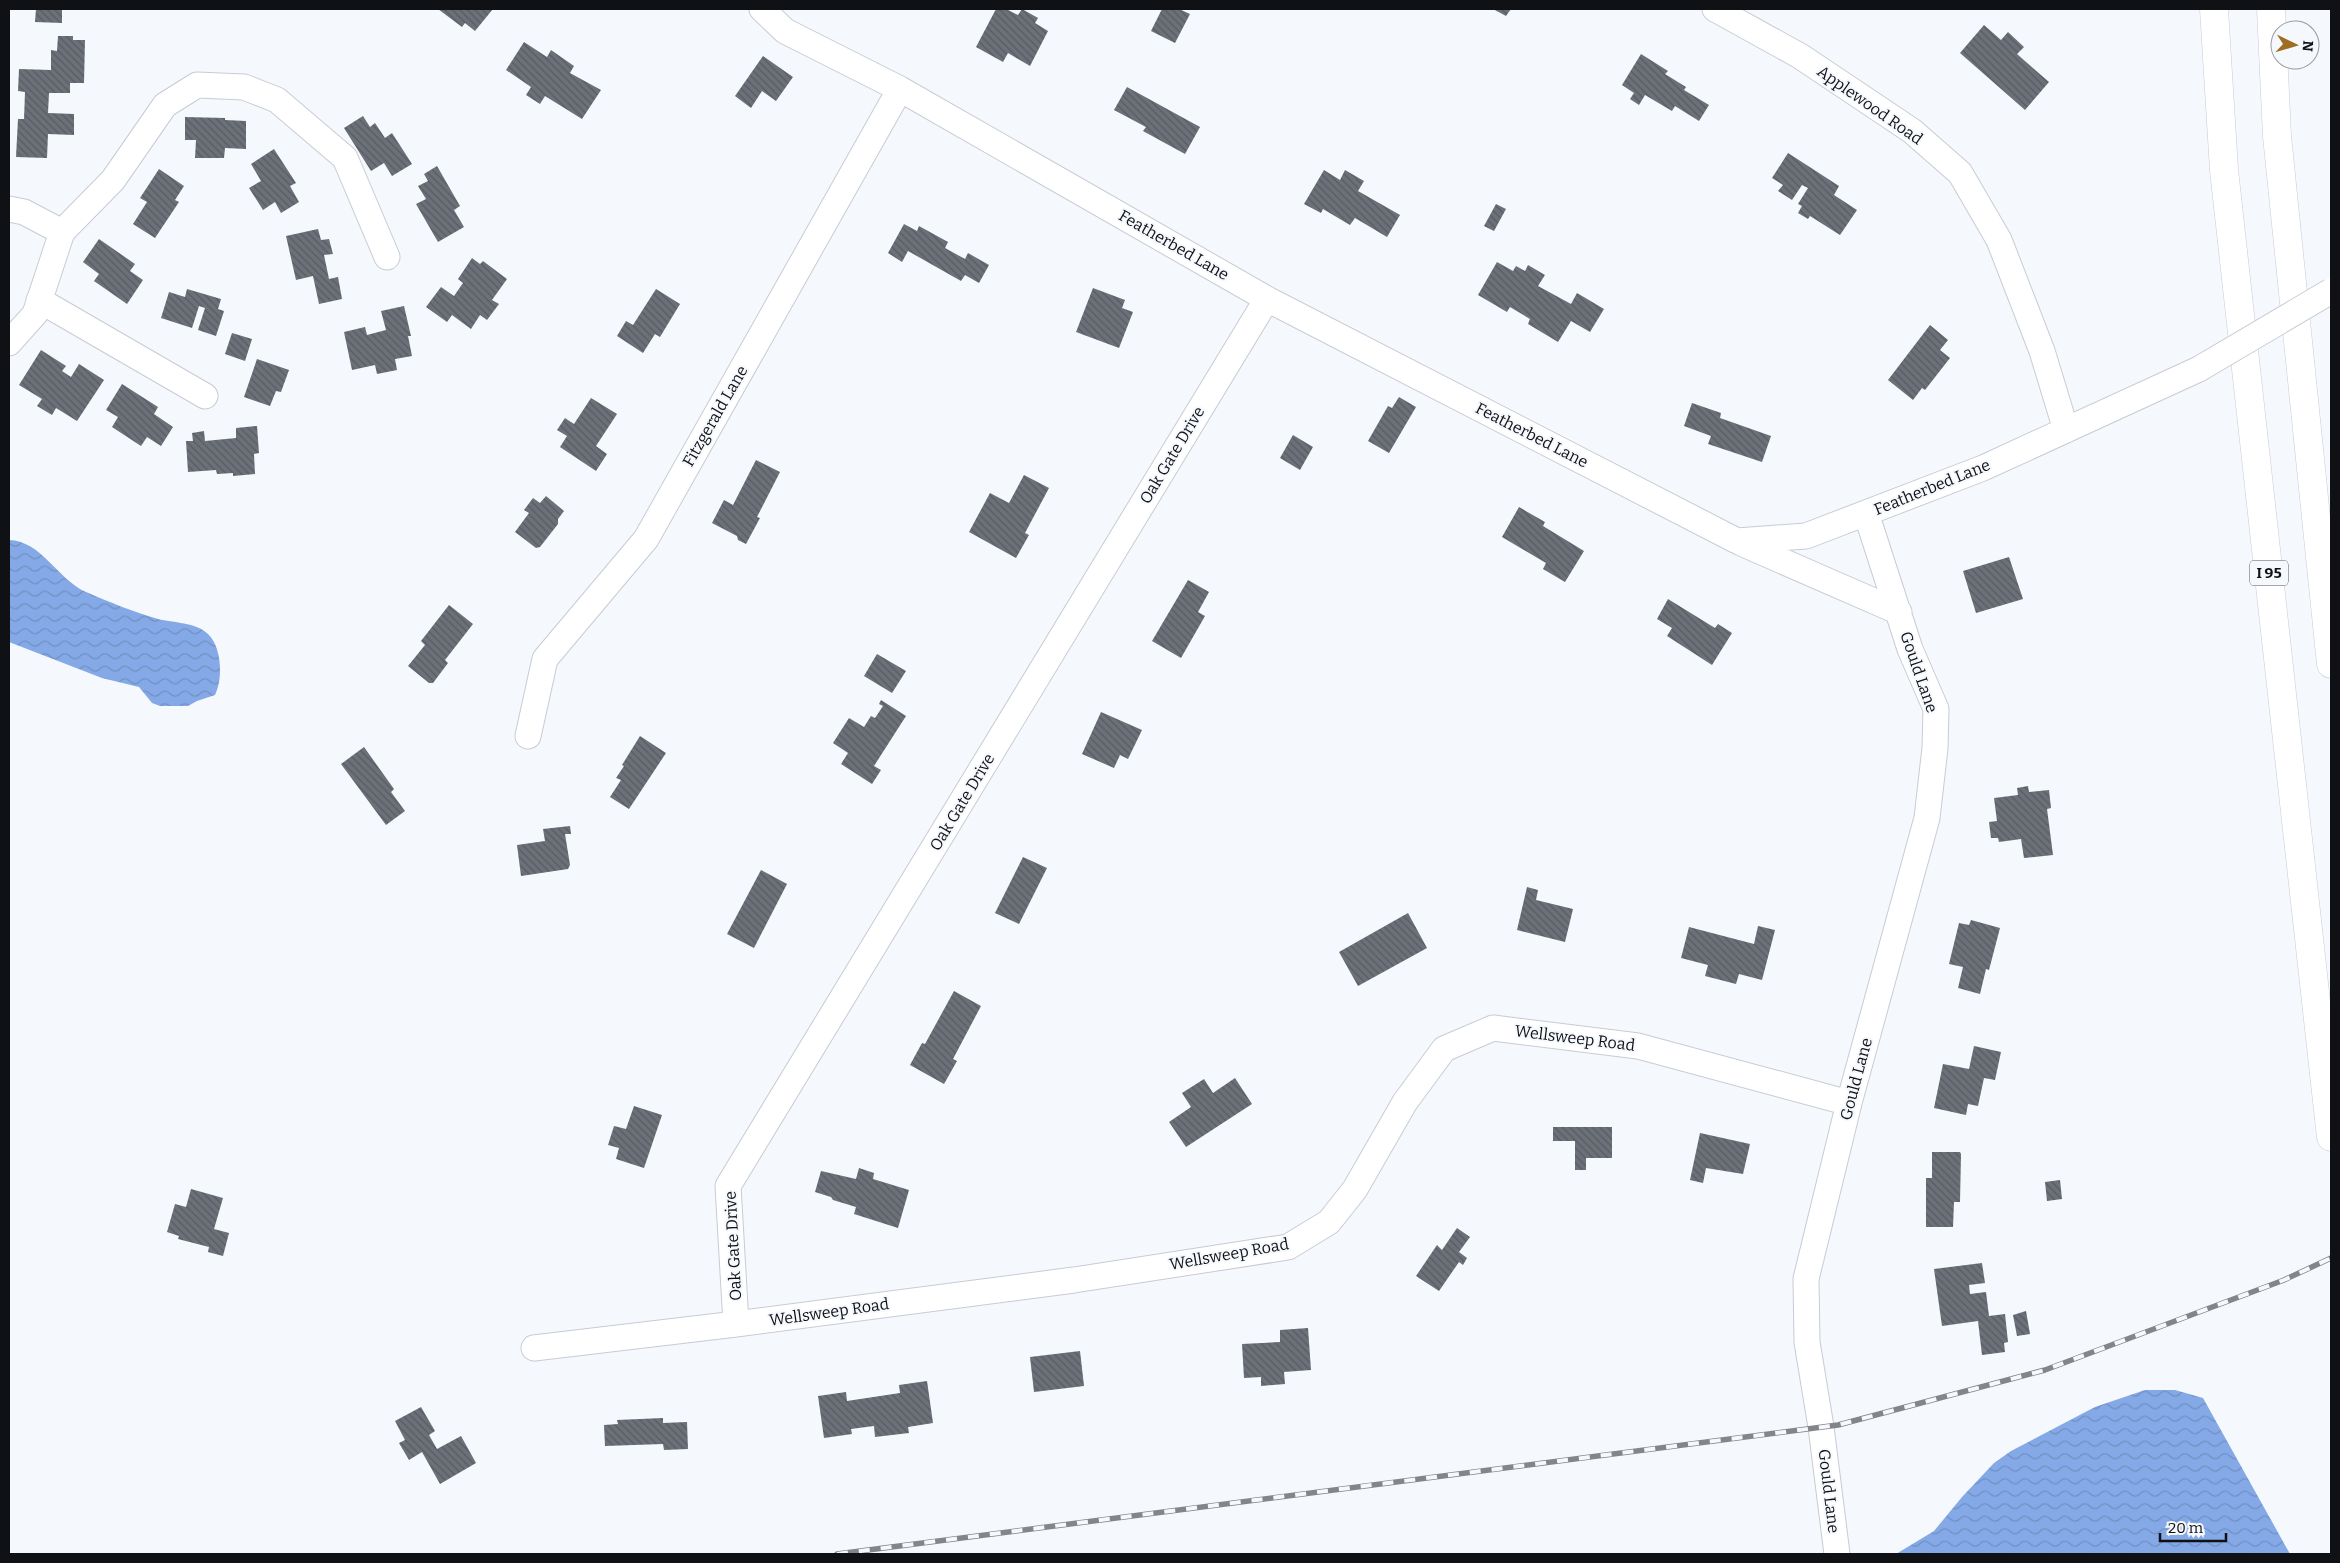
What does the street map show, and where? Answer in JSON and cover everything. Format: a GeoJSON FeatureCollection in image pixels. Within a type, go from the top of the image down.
{"type":"FeatureCollection","features":[{"type":"Feature","properties":{"kind":"highway","name":"I 95"},"geometry":{"type":"LineString","coordinates":[[2214,9],[2224,170],[2331,1137]]}},
{"type":"Feature","properties":{"kind":"highway"},"geometry":{"type":"LineString","coordinates":[[2271,9],[2278,146],[2331,664]]}},
{"type":"Feature","properties":{"kind":"street","name":"Featherbed Lane"},"geometry":{"type":"LineString","coordinates":[[762,9],[785,30],[900,89],[1267,298],[1737,540],[1806,536],[1983,468],[2199,369],[2331,291]]}},
{"type":"Feature","properties":{"kind":"street","name":"Applewood Road"},"geometry":{"type":"LineString","coordinates":[[1716,9],[1800,56],[1912,131],[1960,173],[1999,240],[2042,351],[2066,430]]}},
{"type":"Feature","properties":{"kind":"street"},"geometry":{"type":"LineString","coordinates":[[9,343],[35,314],[62,232],[113,180],[165,105],[197,84],[244,87],[277,100],[345,158],[387,257]]}},
{"type":"Feature","properties":{"kind":"street","name":"Fitzgerald Lane"},"geometry":{"type":"LineString","coordinates":[[528,736],[545,658],[646,538],[900,89]]}},
{"type":"Feature","properties":{"kind":"street"},"geometry":{"type":"LineString","coordinates":[[9,209],[24,212],[62,232]]}},
{"type":"Feature","properties":{"kind":"street","name":"Oak Gate Drive"},"geometry":{"type":"LineString","coordinates":[[736,1324],[728,1186],[1267,298]]}},
{"type":"Feature","properties":{"kind":"street"},"geometry":{"type":"LineString","coordinates":[[39,300],[205,396]]}},
{"type":"Feature","properties":{"kind":"street","name":"Gould Lane"},"geometry":{"type":"LineString","coordinates":[[1837,1554],[1821,1427],[1807,1342],[1806,1279],[1849,1102],[1927,818],[1935,748],[1936,710],[1910,649],[1866,513]]}},
{"type":"Feature","properties":{"kind":"street","name":"Gould Lane"},"geometry":{"type":"LineString","coordinates":[[1737,540],[1898,612]]}},
{"type":"Feature","properties":{"kind":"street","name":"Wellsweep Road"},"geometry":{"type":"LineString","coordinates":[[534,1348],[1074,1280],[1288,1247],[1329,1222],[1355,1189],[1405,1102],[1444,1050],[1494,1028],[1638,1046],[1849,1102]]}},
{"type":"Feature","properties":{"kind":"water"},"geometry":{"type":"Polygon","coordinates":[[[9,540],[21,542],[31,547],[67,579],[86,592],[149,616],[191,625],[203,630],[213,640],[220,663],[218,688],[215,695],[188,706],[160,706],[152,703],[139,687],[102,678],[9,642],[9,540]]]}},
{"type":"Feature","properties":{"kind":"water"},"geometry":{"type":"Polygon","coordinates":[[[2145,1390],[2175,1390],[2203,1398],[2290,1554],[1896,1554],[1934,1531],[1994,1463],[2011,1451],[2095,1407],[2145,1390]]]}},
{"type":"Feature","properties":{"kind":"building"},"geometry":{"type":"Polygon","coordinates":[[[36,9],[62,9],[62,23],[35,22],[36,9]]]}},
{"type":"Feature","properties":{"kind":"building"},"geometry":{"type":"Polygon","coordinates":[[[438,9],[493,9],[475,31],[465,23],[462,27],[438,9]]]}},
{"type":"Feature","properties":{"kind":"building"},"geometry":{"type":"Polygon","coordinates":[[[996,9],[1006,9],[1018,15],[1022,9],[1038,18],[1035,23],[1048,31],[1030,66],[1008,53],[1003,62],[976,47],[996,9]]]}},
{"type":"Feature","properties":{"kind":"building"},"geometry":{"type":"Polygon","coordinates":[[[1162,9],[1179,9],[1190,14],[1175,43],[1151,31],[1162,9]]]}},
{"type":"Feature","properties":{"kind":"building"},"geometry":{"type":"Polygon","coordinates":[[[1493,9],[1511,9],[1506,16],[1493,9]]]}},
{"type":"Feature","properties":{"kind":"building"},"geometry":{"type":"Polygon","coordinates":[[[1984,25],[2001,40],[2008,32],[2024,47],[2017,54],[2049,82],[2025,110],[1960,53],[1984,25]]]}},
{"type":"Feature","properties":{"kind":"building"},"geometry":{"type":"Polygon","coordinates":[[[58,36],[73,36],[73,40],[85,40],[84,83],[70,83],[70,93],[49,93],[48,113],[74,114],[74,135],[48,134],[47,158],[16,157],[18,119],[24,119],[25,92],[18,91],[19,69],[51,70],[51,50],[57,51],[58,36]]]}},
{"type":"Feature","properties":{"kind":"building"},"geometry":{"type":"Polygon","coordinates":[[[524,42],[547,57],[551,50],[574,66],[570,73],[601,90],[582,119],[545,96],[540,104],[526,95],[531,87],[506,70],[524,42]]]}},
{"type":"Feature","properties":{"kind":"building"},"geometry":{"type":"Polygon","coordinates":[[[1641,54],[1668,71],[1665,74],[1686,87],[1684,90],[1709,105],[1699,121],[1675,106],[1672,111],[1645,95],[1639,105],[1630,99],[1634,93],[1622,85],[1641,54]]]}},
{"type":"Feature","properties":{"kind":"building"},"geometry":{"type":"Polygon","coordinates":[[[763,56],[793,77],[776,101],[762,91],[751,108],[735,96],[763,56]]]}},
{"type":"Feature","properties":{"kind":"building"},"geometry":{"type":"Polygon","coordinates":[[[1127,87],[1200,127],[1185,154],[1143,131],[1146,127],[1114,110],[1127,87]]]}},
{"type":"Feature","properties":{"kind":"building"},"geometry":{"type":"Polygon","coordinates":[[[363,116],[370,127],[375,123],[385,138],[392,133],[412,164],[392,176],[384,163],[371,171],[344,128],[363,116]]]}},
{"type":"Feature","properties":{"kind":"building"},"geometry":{"type":"Polygon","coordinates":[[[185,117],[225,118],[225,120],[246,121],[246,149],[225,148],[224,158],[195,158],[196,140],[185,140],[185,117]]]}},
{"type":"Feature","properties":{"kind":"building"},"geometry":{"type":"Polygon","coordinates":[[[274,149],[296,183],[290,186],[299,202],[281,213],[275,202],[263,210],[249,188],[261,181],[251,164],[274,149]]]}},
{"type":"Feature","properties":{"kind":"building"},"geometry":{"type":"Polygon","coordinates":[[[1788,153],[1839,186],[1834,195],[1857,210],[1840,235],[1810,216],[1808,219],[1798,213],[1802,206],[1798,204],[1808,188],[1802,185],[1792,200],[1778,191],[1783,185],[1772,178],[1788,153]]]}},
{"type":"Feature","properties":{"kind":"building"},"geometry":{"type":"Polygon","coordinates":[[[437,166],[460,206],[454,210],[464,227],[438,242],[416,204],[426,199],[418,186],[428,181],[424,174],[437,166]]]}},
{"type":"Feature","properties":{"kind":"building"},"geometry":{"type":"Polygon","coordinates":[[[159,169],[184,186],[175,200],[179,202],[155,238],[133,224],[147,202],[140,198],[159,169]]]}},
{"type":"Feature","properties":{"kind":"building"},"geometry":{"type":"Polygon","coordinates":[[[1324,170],[1340,180],[1345,170],[1364,181],[1358,191],[1400,215],[1387,237],[1355,218],[1350,225],[1323,209],[1321,213],[1304,204],[1324,170]]]}},
{"type":"Feature","properties":{"kind":"building"},"geometry":{"type":"Polygon","coordinates":[[[1496,204],[1506,209],[1494,231],[1484,226],[1496,204]]]}},
{"type":"Feature","properties":{"kind":"building"},"geometry":{"type":"Polygon","coordinates":[[[904,224],[917,231],[919,226],[948,242],[945,248],[965,259],[968,253],[989,265],[979,283],[965,275],[961,281],[908,251],[902,262],[888,253],[904,224]]]}},
{"type":"Feature","properties":{"kind":"building"},"geometry":{"type":"Polygon","coordinates":[[[318,229],[321,240],[329,239],[333,254],[324,255],[329,279],[338,277],[342,299],[319,304],[313,276],[296,280],[286,236],[318,229]]]}},
{"type":"Feature","properties":{"kind":"building"},"geometry":{"type":"Polygon","coordinates":[[[99,239],[135,264],[130,271],[143,280],[127,304],[94,281],[99,274],[83,262],[99,239]]]}},
{"type":"Feature","properties":{"kind":"building"},"geometry":{"type":"Polygon","coordinates":[[[472,258],[480,264],[483,261],[507,279],[492,300],[499,304],[487,320],[480,315],[471,329],[452,315],[447,322],[426,307],[441,287],[454,296],[463,283],[458,279],[472,258]]]}},
{"type":"Feature","properties":{"kind":"building"},"geometry":{"type":"Polygon","coordinates":[[[1497,262],[1513,271],[1516,266],[1525,271],[1528,265],[1545,275],[1538,286],[1571,304],[1577,293],[1604,309],[1590,332],[1571,321],[1558,342],[1528,324],[1530,319],[1510,307],[1507,312],[1478,295],[1497,262]]]}},
{"type":"Feature","properties":{"kind":"building"},"geometry":{"type":"Polygon","coordinates":[[[1093,288],[1125,300],[1122,308],[1133,312],[1119,348],[1076,332],[1093,288]]]}},
{"type":"Feature","properties":{"kind":"building"},"geometry":{"type":"Polygon","coordinates":[[[187,289],[221,299],[218,309],[224,311],[216,336],[198,330],[205,308],[199,306],[192,328],[161,318],[169,292],[185,297],[187,289]]]}},
{"type":"Feature","properties":{"kind":"building"},"geometry":{"type":"Polygon","coordinates":[[[656,289],[680,304],[660,337],[655,334],[643,353],[617,336],[626,321],[633,325],[656,289]]]}},
{"type":"Feature","properties":{"kind":"building"},"geometry":{"type":"Polygon","coordinates":[[[404,306],[411,336],[408,336],[412,356],[395,359],[397,370],[377,374],[375,365],[352,370],[344,332],[365,327],[367,335],[386,330],[381,311],[404,306]]]}},
{"type":"Feature","properties":{"kind":"building"},"geometry":{"type":"Polygon","coordinates":[[[1930,325],[1948,340],[1940,350],[1950,358],[1925,390],[1922,388],[1913,400],[1888,380],[1930,325]]]}},
{"type":"Feature","properties":{"kind":"building"},"geometry":{"type":"Polygon","coordinates":[[[232,333],[252,339],[245,361],[225,354],[232,333]]]}},
{"type":"Feature","properties":{"kind":"building"},"geometry":{"type":"Polygon","coordinates":[[[41,350],[66,366],[62,371],[71,377],[79,364],[104,380],[77,421],[56,408],[52,415],[37,406],[42,399],[19,385],[41,350]]]}},
{"type":"Feature","properties":{"kind":"building"},"geometry":{"type":"Polygon","coordinates":[[[257,359],[289,370],[281,392],[276,391],[270,406],[244,397],[257,359]]]}},
{"type":"Feature","properties":{"kind":"building"},"geometry":{"type":"Polygon","coordinates":[[[122,384],[158,407],[154,414],[173,427],[161,446],[147,437],[141,446],[112,427],[118,417],[106,410],[122,384]]]}},
{"type":"Feature","properties":{"kind":"building"},"geometry":{"type":"Polygon","coordinates":[[[1399,397],[1416,407],[1389,453],[1368,441],[1388,406],[1392,408],[1399,397]]]}},
{"type":"Feature","properties":{"kind":"building"},"geometry":{"type":"Polygon","coordinates":[[[591,398],[617,414],[596,446],[607,454],[596,471],[560,447],[567,436],[557,430],[565,418],[574,424],[591,398]]]}},
{"type":"Feature","properties":{"kind":"building"},"geometry":{"type":"Polygon","coordinates":[[[1692,403],[1721,413],[1720,418],[1771,436],[1762,462],[1708,444],[1711,436],[1684,426],[1692,403]]]}},
{"type":"Feature","properties":{"kind":"building"},"geometry":{"type":"Polygon","coordinates":[[[257,426],[259,453],[254,454],[255,474],[233,476],[233,473],[217,474],[216,470],[188,472],[186,441],[193,441],[192,433],[204,431],[205,441],[236,438],[236,428],[257,426]]]}},
{"type":"Feature","properties":{"kind":"building"},"geometry":{"type":"Polygon","coordinates":[[[1293,435],[1313,447],[1300,470],[1280,458],[1293,435]]]}},
{"type":"Feature","properties":{"kind":"building"},"geometry":{"type":"Polygon","coordinates":[[[756,460],[780,472],[757,517],[760,518],[746,544],[738,540],[737,536],[712,523],[724,500],[733,505],[756,460]]]}},
{"type":"Feature","properties":{"kind":"building"},"geometry":{"type":"Polygon","coordinates":[[[1024,475],[1049,488],[1025,533],[1029,535],[1016,558],[969,532],[990,493],[1009,503],[1024,475]]]}},
{"type":"Feature","properties":{"kind":"building"},"geometry":{"type":"Polygon","coordinates":[[[546,496],[564,511],[558,519],[558,524],[540,547],[536,548],[515,532],[529,513],[524,510],[533,498],[540,503],[546,496]]]}},
{"type":"Feature","properties":{"kind":"building"},"geometry":{"type":"Polygon","coordinates":[[[1519,507],[1545,522],[1543,526],[1584,551],[1565,582],[1543,569],[1546,563],[1502,537],[1519,507]]]}},
{"type":"Feature","properties":{"kind":"building"},"geometry":{"type":"Polygon","coordinates":[[[2009,557],[2023,599],[1976,613],[1963,571],[2009,557]]]}},
{"type":"Feature","properties":{"kind":"building"},"geometry":{"type":"Polygon","coordinates":[[[1188,580],[1209,592],[1198,612],[1205,616],[1181,658],[1152,641],[1188,580]]]}},
{"type":"Feature","properties":{"kind":"building"},"geometry":{"type":"Polygon","coordinates":[[[1668,599],[1715,628],[1718,624],[1732,633],[1712,665],[1667,636],[1672,628],[1657,619],[1668,599]]]}},
{"type":"Feature","properties":{"kind":"building"},"geometry":{"type":"Polygon","coordinates":[[[449,605],[473,624],[445,660],[448,663],[433,683],[429,683],[408,666],[425,645],[421,641],[449,605]]]}},
{"type":"Feature","properties":{"kind":"building"},"geometry":{"type":"Polygon","coordinates":[[[877,654],[906,671],[892,693],[864,676],[877,654]]]}},
{"type":"Feature","properties":{"kind":"building"},"geometry":{"type":"Polygon","coordinates":[[[881,700],[906,716],[874,766],[881,770],[872,784],[841,764],[848,753],[833,743],[849,718],[864,727],[871,716],[875,718],[883,706],[879,704],[881,700]]]}},
{"type":"Feature","properties":{"kind":"building"},"geometry":{"type":"Polygon","coordinates":[[[1101,712],[1142,730],[1128,759],[1120,755],[1114,768],[1082,754],[1101,712]]]}},
{"type":"Feature","properties":{"kind":"building"},"geometry":{"type":"Polygon","coordinates":[[[640,736],[666,753],[629,809],[610,797],[621,780],[616,778],[624,766],[622,765],[640,736]]]}},
{"type":"Feature","properties":{"kind":"building"},"geometry":{"type":"Polygon","coordinates":[[[364,747],[394,789],[391,792],[405,811],[386,825],[341,764],[364,747]]]}},
{"type":"Feature","properties":{"kind":"building"},"geometry":{"type":"Polygon","coordinates":[[[2028,786],[2029,792],[2049,790],[2051,808],[2047,809],[2053,855],[2024,858],[2021,839],[1999,842],[1998,838],[1991,838],[1989,822],[1997,821],[1994,798],[2018,795],[2017,788],[2028,786]]]}},
{"type":"Feature","properties":{"kind":"building"},"geometry":{"type":"Polygon","coordinates":[[[570,826],[571,834],[565,834],[570,865],[568,869],[521,876],[517,845],[545,841],[543,829],[570,826]]]}},
{"type":"Feature","properties":{"kind":"building"},"geometry":{"type":"Polygon","coordinates":[[[1023,857],[1047,868],[1019,924],[995,913],[1023,857]]]}},
{"type":"Feature","properties":{"kind":"building"},"geometry":{"type":"Polygon","coordinates":[[[761,870],[787,884],[754,948],[727,934],[761,870]]]}},
{"type":"Feature","properties":{"kind":"building"},"geometry":{"type":"Polygon","coordinates":[[[1527,887],[1538,890],[1536,900],[1573,909],[1565,942],[1517,930],[1527,887]]]}},
{"type":"Feature","properties":{"kind":"building"},"geometry":{"type":"Polygon","coordinates":[[[1408,913],[1427,948],[1358,986],[1339,952],[1408,913]]]}},
{"type":"Feature","properties":{"kind":"building"},"geometry":{"type":"Polygon","coordinates":[[[1971,920],[2000,928],[1989,970],[1986,969],[1980,994],[1958,988],[1963,967],[1949,964],[1959,923],[1969,925],[1971,920]]]}},
{"type":"Feature","properties":{"kind":"building"},"geometry":{"type":"Polygon","coordinates":[[[1758,926],[1775,930],[1762,980],[1739,974],[1736,984],[1705,976],[1708,965],[1681,958],[1689,927],[1754,944],[1758,926]]]}},
{"type":"Feature","properties":{"kind":"building"},"geometry":{"type":"Polygon","coordinates":[[[954,991],[981,1006],[953,1059],[957,1061],[944,1084],[910,1065],[922,1043],[925,1044],[954,991]]]}},
{"type":"Feature","properties":{"kind":"building"},"geometry":{"type":"Polygon","coordinates":[[[1974,1046],[2001,1052],[1995,1080],[1984,1078],[1978,1106],[1968,1104],[1966,1115],[1934,1108],[1943,1064],[1969,1069],[1974,1046]]]}},
{"type":"Feature","properties":{"kind":"building"},"geometry":{"type":"Polygon","coordinates":[[[1235,1078],[1252,1104],[1186,1147],[1169,1122],[1191,1107],[1182,1093],[1204,1079],[1213,1093],[1235,1078]]]}},
{"type":"Feature","properties":{"kind":"building"},"geometry":{"type":"Polygon","coordinates":[[[634,1106],[662,1115],[644,1168],[616,1159],[619,1148],[608,1145],[614,1126],[626,1129],[634,1106]]]}},
{"type":"Feature","properties":{"kind":"building"},"geometry":{"type":"Polygon","coordinates":[[[1553,1127],[1612,1127],[1612,1158],[1586,1158],[1586,1170],[1575,1170],[1575,1141],[1553,1141],[1553,1127]]]}},
{"type":"Feature","properties":{"kind":"building"},"geometry":{"type":"Polygon","coordinates":[[[1700,1133],[1750,1144],[1743,1174],[1706,1168],[1703,1183],[1690,1180],[1700,1133]]]}},
{"type":"Feature","properties":{"kind":"building"},"geometry":{"type":"Polygon","coordinates":[[[1932,1152],[1960,1152],[1961,1154],[1960,1202],[1954,1202],[1953,1227],[1926,1227],[1926,1178],[1932,1178],[1932,1152]]]}},
{"type":"Feature","properties":{"kind":"building"},"geometry":{"type":"Polygon","coordinates":[[[859,1168],[874,1173],[873,1179],[909,1190],[898,1228],[854,1214],[856,1207],[815,1192],[821,1171],[856,1179],[859,1168]]]}},
{"type":"Feature","properties":{"kind":"building"},"geometry":{"type":"Polygon","coordinates":[[[2060,1180],[2062,1199],[2047,1201],[2045,1182],[2060,1180]]]}},
{"type":"Feature","properties":{"kind":"building"},"geometry":{"type":"Polygon","coordinates":[[[191,1189],[223,1198],[214,1229],[229,1233],[223,1256],[208,1252],[209,1247],[178,1239],[179,1236],[167,1232],[175,1204],[186,1207],[191,1189]]]}},
{"type":"Feature","properties":{"kind":"building"},"geometry":{"type":"Polygon","coordinates":[[[1457,1228],[1470,1237],[1459,1252],[1467,1258],[1463,1265],[1459,1262],[1439,1291],[1416,1276],[1437,1245],[1442,1250],[1457,1228]]]}},
{"type":"Feature","properties":{"kind":"building"},"geometry":{"type":"Polygon","coordinates":[[[1982,1263],[1985,1283],[1969,1285],[1970,1294],[1986,1292],[1989,1316],[2005,1314],[2008,1342],[2004,1343],[2005,1352],[1982,1355],[1978,1321],[1942,1326],[1934,1269],[1982,1263]]]}},
{"type":"Feature","properties":{"kind":"building"},"geometry":{"type":"Polygon","coordinates":[[[2026,1311],[2030,1334],[2017,1336],[2013,1315],[2026,1311]]]}},
{"type":"Feature","properties":{"kind":"building"},"geometry":{"type":"Polygon","coordinates":[[[1308,1328],[1311,1370],[1284,1372],[1285,1384],[1261,1386],[1261,1377],[1244,1378],[1242,1344],[1280,1342],[1280,1330],[1308,1328]]]}},
{"type":"Feature","properties":{"kind":"building"},"geometry":{"type":"Polygon","coordinates":[[[1080,1351],[1084,1386],[1034,1392],[1030,1357],[1080,1351]]]}},
{"type":"Feature","properties":{"kind":"building"},"geometry":{"type":"Polygon","coordinates":[[[927,1381],[933,1423],[908,1427],[909,1433],[875,1437],[874,1426],[851,1429],[852,1434],[824,1438],[818,1396],[846,1392],[847,1401],[900,1393],[899,1385],[927,1381]]]}},
{"type":"Feature","properties":{"kind":"building"},"geometry":{"type":"Polygon","coordinates":[[[421,1407],[435,1431],[429,1435],[437,1449],[461,1436],[476,1463],[440,1484],[422,1452],[409,1460],[399,1443],[405,1440],[395,1421],[421,1407]]]}},
{"type":"Feature","properties":{"kind":"building"},"geometry":{"type":"Polygon","coordinates":[[[663,1418],[663,1423],[687,1422],[688,1449],[664,1450],[663,1444],[605,1446],[604,1425],[618,1424],[617,1420],[663,1418]]]}},
{"type":"Feature","properties":{"kind":"railway"},"geometry":{"type":"LineString","coordinates":[[837,1554],[1838,1425],[2045,1370],[2284,1280],[2331,1258]]}}]}
